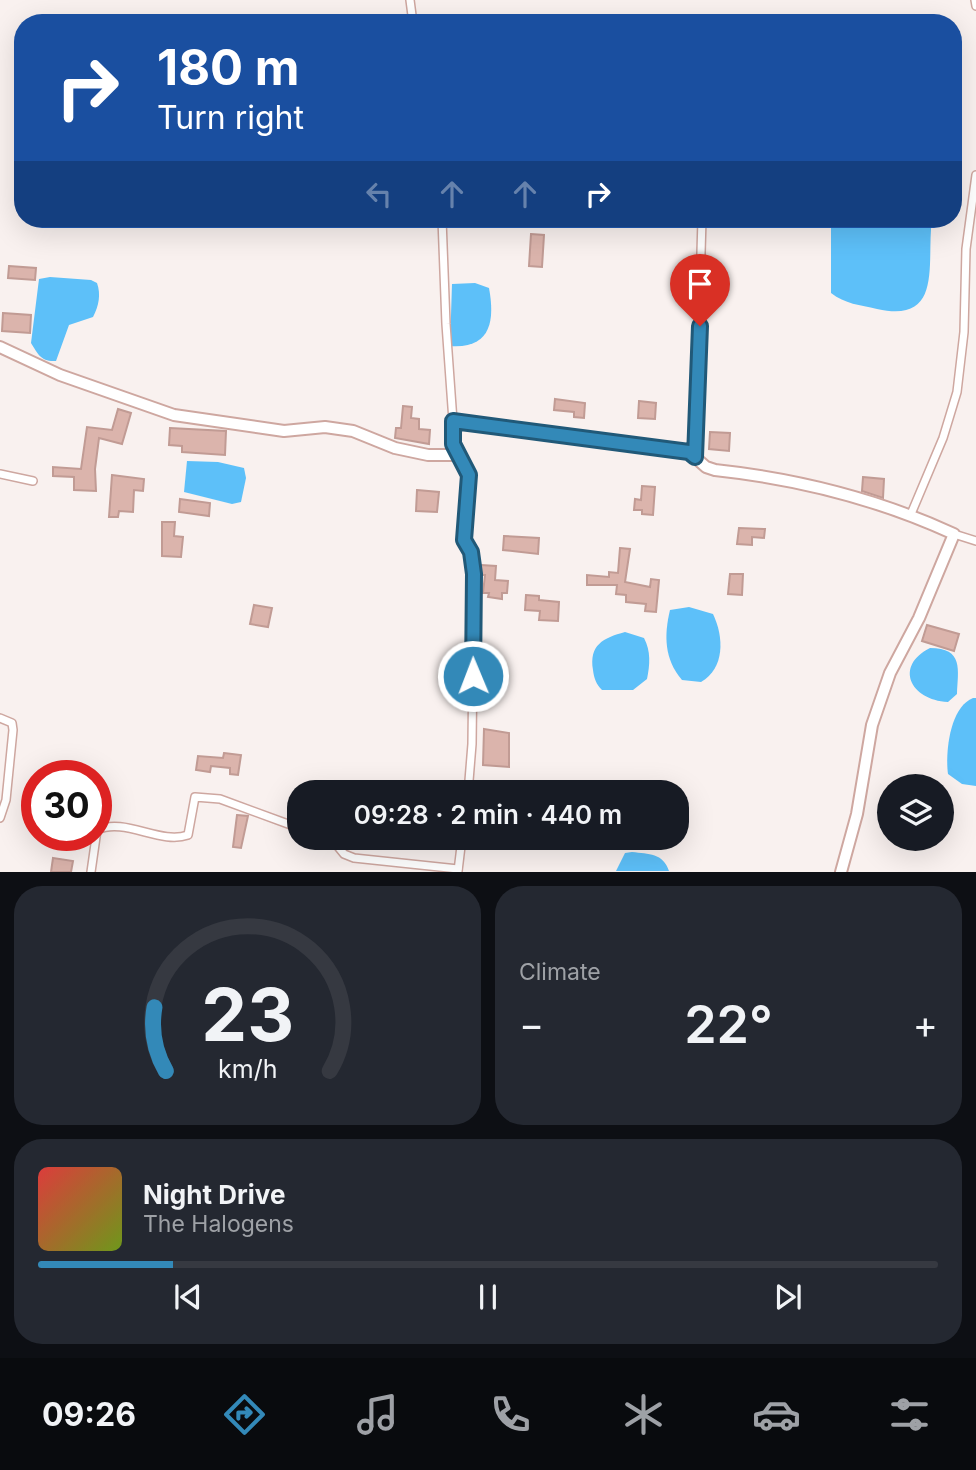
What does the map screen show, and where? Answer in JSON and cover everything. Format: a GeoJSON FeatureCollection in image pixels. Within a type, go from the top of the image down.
{"type":"FeatureCollection","features":[{"type":"Feature","properties":{"kind":"street"},"geometry":{"type":"LineString","coordinates":[[975,0],[976,6]]}},
{"type":"Feature","properties":{"kind":"street"},"geometry":{"type":"LineString","coordinates":[[911,514],[943,438],[957,392],[964,332],[965,249],[976,175]]}},
{"type":"Feature","properties":{"kind":"street"},"geometry":{"type":"LineString","coordinates":[[442,228],[453,444],[469,475],[464,540],[471,552],[474,574],[469,780]]}},
{"type":"Feature","properties":{"kind":"street"},"geometry":{"type":"LineString","coordinates":[[695,457],[702,228]]}},
{"type":"Feature","properties":{"kind":"street"},"geometry":{"type":"LineString","coordinates":[[0,347],[60,375],[174,415],[284,431],[325,427],[353,431],[395,448],[428,455],[457,455]]}},
{"type":"Feature","properties":{"kind":"street"},"geometry":{"type":"LineString","coordinates":[[453,421],[689,452],[706,467],[715,470],[807,483],[911,514],[976,541]]}},
{"type":"Feature","properties":{"kind":"street"},"geometry":{"type":"LineString","coordinates":[[0,474],[33,481]]}},
{"type":"Feature","properties":{"kind":"street"},"geometry":{"type":"LineString","coordinates":[[841,872],[857,814],[872,725],[890,673],[919,618],[954,534]]}},
{"type":"Feature","properties":{"kind":"street"},"geometry":{"type":"LineString","coordinates":[[0,718],[12,723],[13,730],[6,800],[0,818]]}},
{"type":"Feature","properties":{"kind":"street"},"geometry":{"type":"LineString","coordinates":[[92,872],[97,830],[129,829],[180,838],[188,835],[195,797],[220,799],[287,824]]}},
{"type":"Feature","properties":{"kind":"street"},"geometry":{"type":"LineString","coordinates":[[341,850],[354,858],[458,870],[460,850]]}},
{"type":"Feature","properties":{"kind":"water"},"geometry":{"type":"Polygon","coordinates":[[[831,228],[931,228],[927,286],[922,299],[913,307],[898,311],[877,309],[853,304],[831,293],[831,228]]]}},
{"type":"Feature","properties":{"kind":"water"},"geometry":{"type":"Polygon","coordinates":[[[50,277],[91,280],[97,283],[99,291],[93,317],[69,325],[56,361],[43,359],[31,343],[39,279],[50,277]]]}},
{"type":"Feature","properties":{"kind":"water"},"geometry":{"type":"Polygon","coordinates":[[[475,283],[489,288],[491,311],[487,330],[482,338],[474,343],[450,346],[452,284],[475,283]]]}},
{"type":"Feature","properties":{"kind":"water"},"geometry":{"type":"Polygon","coordinates":[[[187,461],[218,462],[244,468],[246,478],[241,502],[232,504],[184,492],[187,461]]]}},
{"type":"Feature","properties":{"kind":"water"},"geometry":{"type":"Polygon","coordinates":[[[689,607],[713,614],[719,632],[720,651],[715,669],[701,682],[682,680],[672,664],[667,646],[670,610],[689,607]]]}},
{"type":"Feature","properties":{"kind":"water"},"geometry":{"type":"Polygon","coordinates":[[[625,632],[644,638],[649,658],[647,679],[633,690],[602,690],[594,676],[593,654],[604,640],[625,632]]]}},
{"type":"Feature","properties":{"kind":"water"},"geometry":{"type":"Polygon","coordinates":[[[930,648],[949,652],[957,662],[957,694],[948,702],[924,695],[911,681],[912,664],[930,648]]]}},
{"type":"Feature","properties":{"kind":"water"},"geometry":{"type":"Polygon","coordinates":[[[976,698],[976,786],[962,784],[954,778],[954,774],[948,774],[951,731],[954,720],[965,703],[976,698]]]}},
{"type":"Feature","properties":{"kind":"water"},"geometry":{"type":"Polygon","coordinates":[[[625,853],[659,858],[669,871],[616,871],[625,853]]]}},
{"type":"Feature","properties":{"kind":"building"},"geometry":{"type":"Polygon","coordinates":[[[531,234],[544,235],[542,267],[529,266],[531,234]]]}},
{"type":"Feature","properties":{"kind":"building"},"geometry":{"type":"Polygon","coordinates":[[[9,266],[36,268],[35,280],[8,278],[9,266]]]}},
{"type":"Feature","properties":{"kind":"building"},"geometry":{"type":"Polygon","coordinates":[[[3,313],[31,315],[30,333],[2,331],[3,313]]]}},
{"type":"Feature","properties":{"kind":"building"},"geometry":{"type":"Polygon","coordinates":[[[555,399],[585,403],[584,418],[574,417],[574,412],[554,410],[555,399]]]}},
{"type":"Feature","properties":{"kind":"building"},"geometry":{"type":"Polygon","coordinates":[[[639,401],[656,403],[655,419],[638,418],[639,401]]]}},
{"type":"Feature","properties":{"kind":"building"},"geometry":{"type":"Polygon","coordinates":[[[403,406],[412,407],[411,418],[419,419],[419,429],[430,430],[429,444],[395,438],[396,428],[401,428],[403,406]]]}},
{"type":"Feature","properties":{"kind":"building"},"geometry":{"type":"Polygon","coordinates":[[[118,409],[131,413],[122,444],[99,438],[95,469],[96,491],[74,490],[74,477],[53,476],[53,467],[81,469],[87,427],[112,430],[118,409]]]}},
{"type":"Feature","properties":{"kind":"building"},"geometry":{"type":"Polygon","coordinates":[[[170,428],[226,431],[225,455],[182,452],[182,446],[169,445],[170,428]]]}},
{"type":"Feature","properties":{"kind":"building"},"geometry":{"type":"Polygon","coordinates":[[[710,432],[730,433],[729,451],[709,449],[710,432]]]}},
{"type":"Feature","properties":{"kind":"building"},"geometry":{"type":"Polygon","coordinates":[[[112,475],[144,479],[143,491],[134,490],[133,512],[119,511],[118,517],[109,517],[112,475]]]}},
{"type":"Feature","properties":{"kind":"building"},"geometry":{"type":"Polygon","coordinates":[[[863,477],[884,479],[883,498],[862,491],[863,477]]]}},
{"type":"Feature","properties":{"kind":"building"},"geometry":{"type":"Polygon","coordinates":[[[642,486],[655,487],[653,515],[634,510],[635,499],[641,500],[642,486]]]}},
{"type":"Feature","properties":{"kind":"building"},"geometry":{"type":"Polygon","coordinates":[[[417,490],[439,492],[437,512],[416,511],[417,490]]]}},
{"type":"Feature","properties":{"kind":"building"},"geometry":{"type":"Polygon","coordinates":[[[180,499],[210,503],[209,516],[179,512],[180,499]]]}},
{"type":"Feature","properties":{"kind":"building"},"geometry":{"type":"Polygon","coordinates":[[[162,522],[175,522],[174,536],[183,537],[181,557],[162,556],[162,522]]]}},
{"type":"Feature","properties":{"kind":"building"},"geometry":{"type":"Polygon","coordinates":[[[739,528],[765,529],[764,538],[752,537],[752,545],[737,544],[739,528]]]}},
{"type":"Feature","properties":{"kind":"building"},"geometry":{"type":"Polygon","coordinates":[[[504,536],[539,538],[538,554],[503,550],[504,536]]]}},
{"type":"Feature","properties":{"kind":"building"},"geometry":{"type":"Polygon","coordinates":[[[620,548],[630,549],[625,582],[650,587],[651,579],[659,580],[656,612],[645,611],[646,604],[626,602],[626,595],[616,594],[617,585],[587,585],[587,575],[609,577],[609,572],[618,573],[620,548]]]}},
{"type":"Feature","properties":{"kind":"building"},"geometry":{"type":"Polygon","coordinates":[[[481,565],[496,566],[495,580],[508,581],[507,593],[502,593],[502,599],[488,597],[489,593],[483,593],[485,575],[480,575],[481,565]]]}},
{"type":"Feature","properties":{"kind":"building"},"geometry":{"type":"Polygon","coordinates":[[[730,574],[743,574],[742,595],[728,594],[730,574]]]}},
{"type":"Feature","properties":{"kind":"building"},"geometry":{"type":"Polygon","coordinates":[[[526,595],[539,596],[539,600],[559,602],[558,621],[539,620],[540,611],[525,610],[526,595]]]}},
{"type":"Feature","properties":{"kind":"building"},"geometry":{"type":"Polygon","coordinates":[[[254,605],[272,608],[268,627],[250,624],[254,605]]]}},
{"type":"Feature","properties":{"kind":"building"},"geometry":{"type":"Polygon","coordinates":[[[927,625],[959,634],[954,651],[922,641],[927,625]]]}},
{"type":"Feature","properties":{"kind":"building"},"geometry":{"type":"Polygon","coordinates":[[[484,729],[509,733],[509,767],[483,765],[484,729]]]}},
{"type":"Feature","properties":{"kind":"building"},"geometry":{"type":"Polygon","coordinates":[[[224,753],[241,755],[238,775],[230,774],[230,768],[211,766],[210,772],[196,770],[198,756],[223,758],[224,753]]]}},
{"type":"Feature","properties":{"kind":"building"},"geometry":{"type":"Polygon","coordinates":[[[237,815],[248,816],[241,848],[233,847],[237,815]]]}},
{"type":"Feature","properties":{"kind":"building"},"geometry":{"type":"Polygon","coordinates":[[[53,858],[73,861],[71,872],[51,872],[53,858]]]}},
{"type":"Feature","properties":{"kind":"route"},"geometry":{"type":"LineString","coordinates":[[473,676],[474,574],[471,552],[464,540],[469,475],[453,444],[453,421],[641,444],[689,452],[695,457],[700,326]]}}]}
